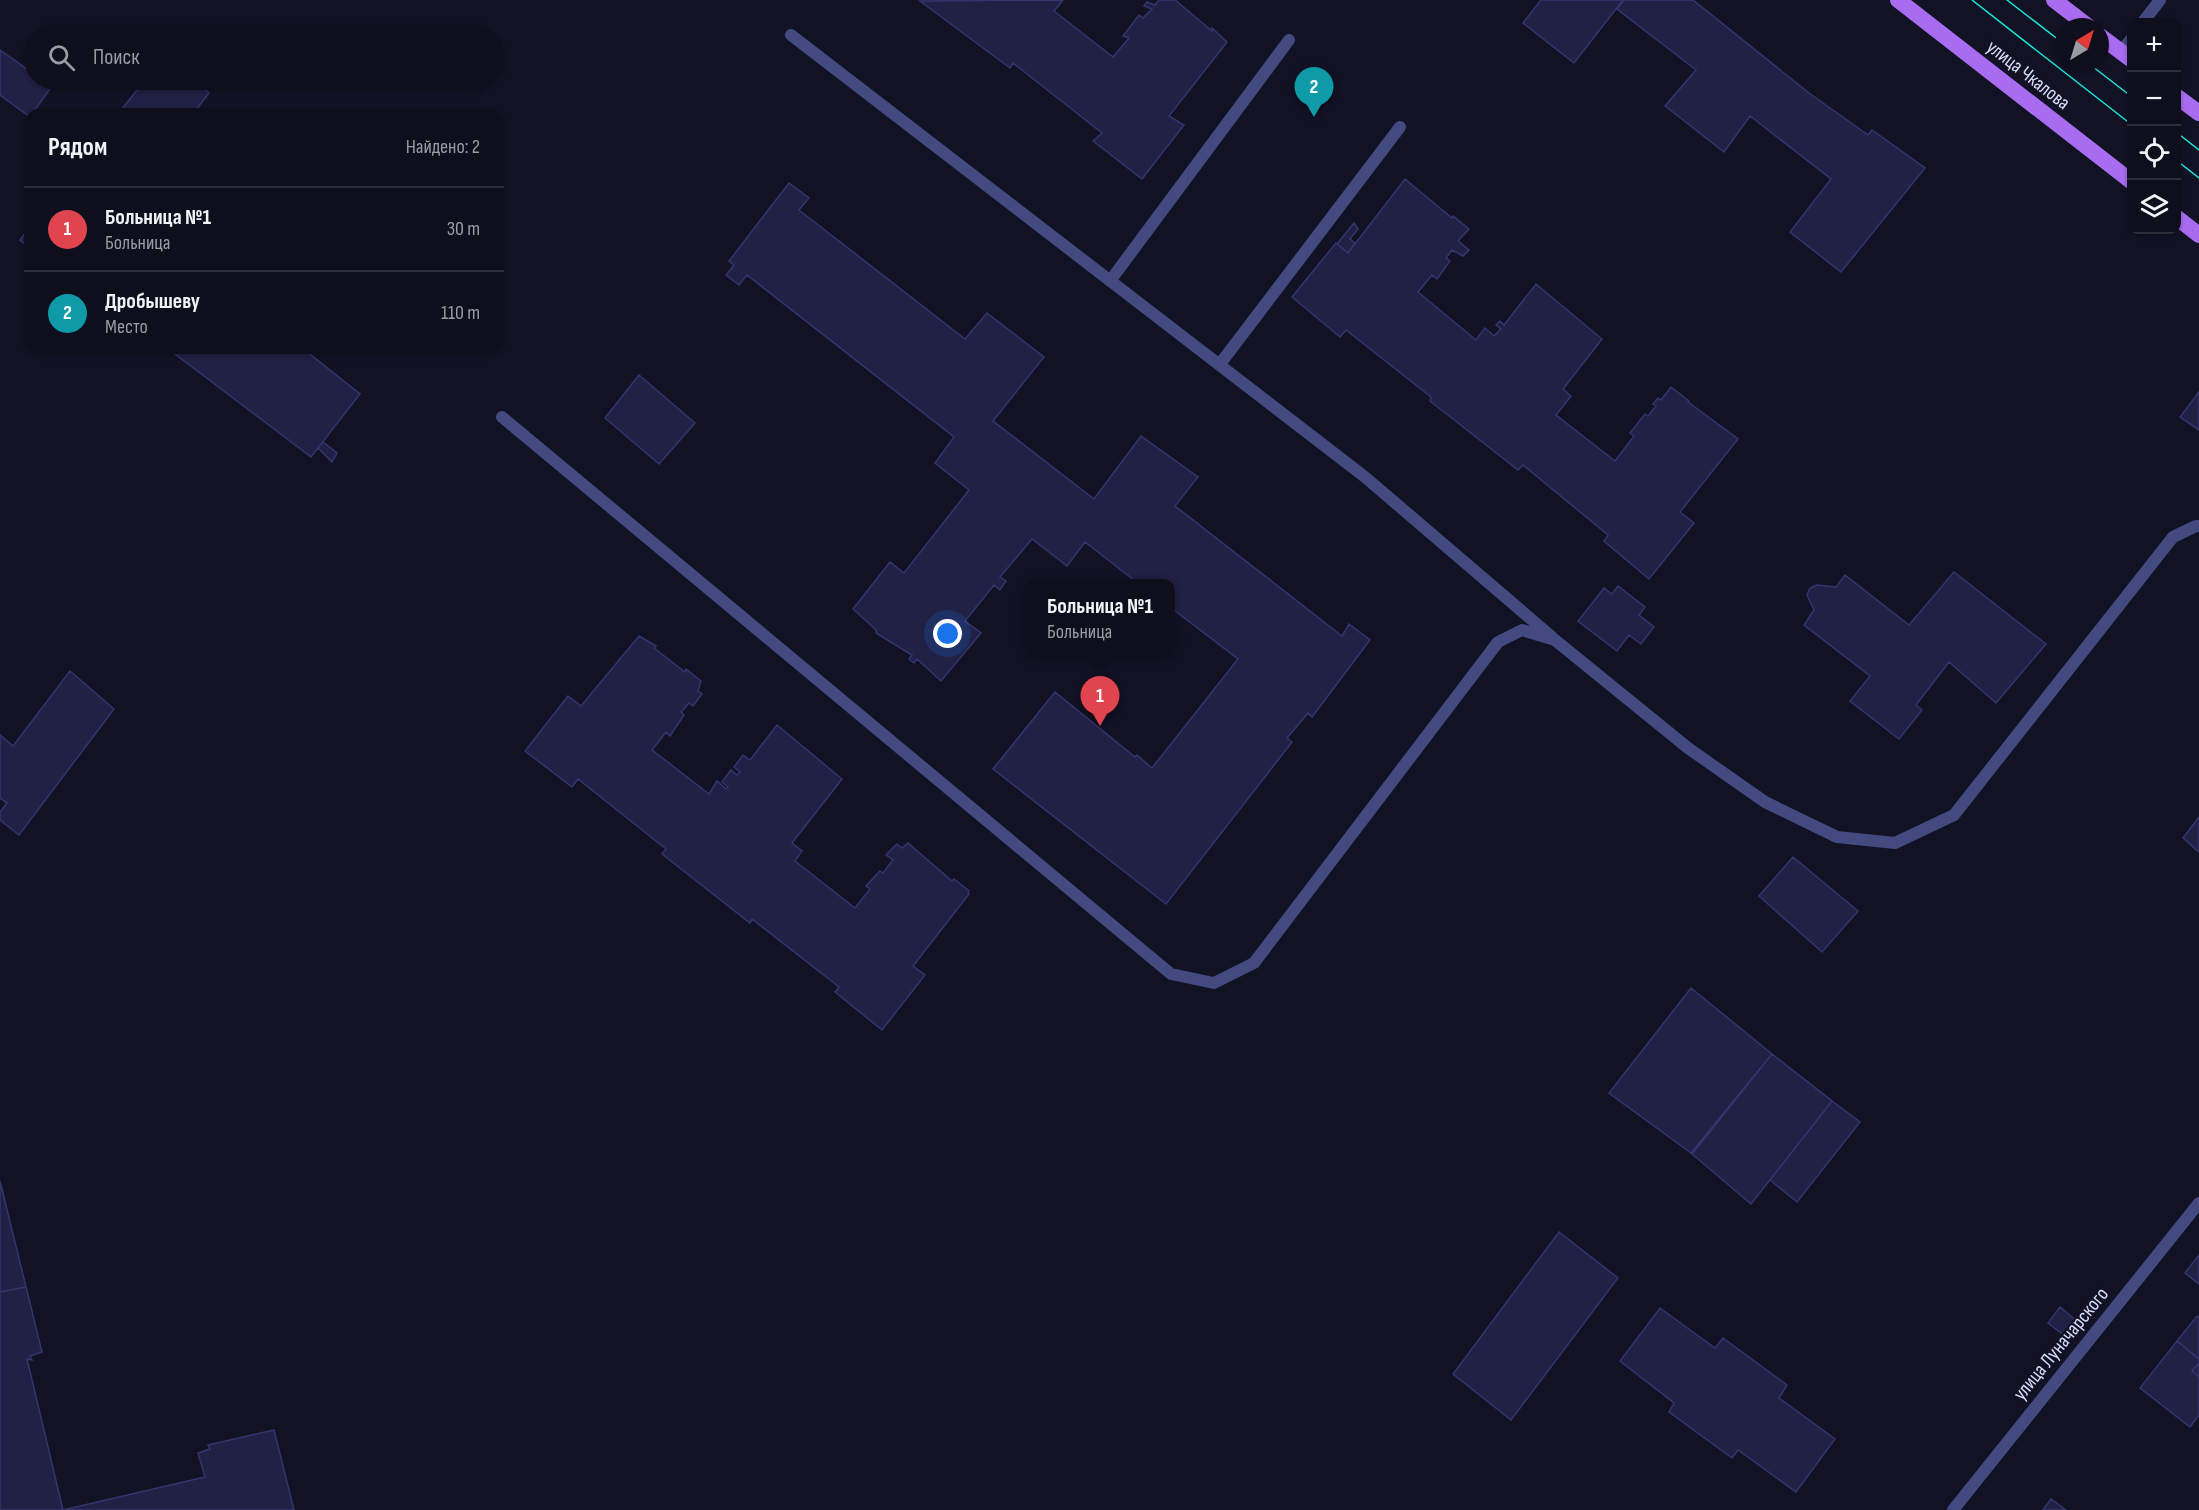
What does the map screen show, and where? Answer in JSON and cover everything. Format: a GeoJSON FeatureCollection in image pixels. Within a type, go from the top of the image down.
{"type":"FeatureCollection","features":[{"type":"Feature","properties":{"kind":"main road","name":"улица Чкалова"},"geometry":{"type":"LineString","coordinates":[[1898,0],[2129,180]]}},
{"type":"Feature","properties":{"kind":"main road"},"geometry":{"type":"LineString","coordinates":[[2054,0],[2077,18]]}},
{"type":"Feature","properties":{"kind":"main road"},"geometry":{"type":"LineString","coordinates":[[2109,40],[2127,50]]}},
{"type":"Feature","properties":{"kind":"main road"},"geometry":{"type":"LineString","coordinates":[[2181,100],[2199,113]]}},
{"type":"Feature","properties":{"kind":"main road"},"geometry":{"type":"LineString","coordinates":[[2181,221],[2199,235]]}},
{"type":"Feature","properties":{"kind":"street"},"geometry":{"type":"LineString","coordinates":[[2146,18],[2160,0]]}},
{"type":"Feature","properties":{"kind":"street"},"geometry":{"type":"LineString","coordinates":[[790,35],[1365,477],[1555,640],[1688,748],[1765,802],[1837,837],[1895,843],[1954,815],[2174,537],[2199,526]]}},
{"type":"Feature","properties":{"kind":"street"},"geometry":{"type":"LineString","coordinates":[[1110,280],[1289,40]]}},
{"type":"Feature","properties":{"kind":"street"},"geometry":{"type":"LineString","coordinates":[[1220,364],[1400,127]]}},
{"type":"Feature","properties":{"kind":"street"},"geometry":{"type":"LineString","coordinates":[[502,417],[1171,974],[1214,983],[1254,963],[1498,642],[1522,630],[1555,640]]}},
{"type":"Feature","properties":{"kind":"street","name":"улица Луначарского"},"geometry":{"type":"LineString","coordinates":[[1953,1510],[2199,1203]]}},
{"type":"Feature","properties":{"kind":"building"},"geometry":{"type":"Polygon","coordinates":[[[1063,0],[1054,11],[1113,57],[1129,38],[1123,36],[1139,15],[1143,18],[1152,9],[1144,6],[1147,2],[1155,5],[1159,0],[1175,0],[1227,42],[1169,116],[1184,125],[1142,179],[1093,141],[1102,133],[1013,63],[1010,68],[920,1],[1063,0]]]}},
{"type":"Feature","properties":{"kind":"building"},"geometry":{"type":"Polygon","coordinates":[[[1541,0],[1623,0],[1574,63],[1523,23],[1541,0]]]}},
{"type":"Feature","properties":{"kind":"building"},"geometry":{"type":"Polygon","coordinates":[[[1624,0],[1693,0],[1809,93],[1868,135],[1872,130],[1925,168],[1841,272],[1790,232],[1831,179],[1750,116],[1724,152],[1665,106],[1696,70],[1617,9],[1624,0]]]}},
{"type":"Feature","properties":{"kind":"building"},"geometry":{"type":"Polygon","coordinates":[[[0,50],[24,67],[24,90],[49,90],[36,108],[24,108],[24,113],[0,95],[0,50]]]}},
{"type":"Feature","properties":{"kind":"building"},"geometry":{"type":"Polygon","coordinates":[[[137,90],[205,90],[209,93],[198,108],[123,108],[137,90]]]}},
{"type":"Feature","properties":{"kind":"building"},"geometry":{"type":"Polygon","coordinates":[[[1405,179],[1469,229],[1458,241],[1469,250],[1463,256],[1452,250],[1446,258],[1450,261],[1437,279],[1432,275],[1418,292],[1476,340],[1485,328],[1494,336],[1501,329],[1496,325],[1500,321],[1504,325],[1536,284],[1602,339],[1563,389],[1571,396],[1556,415],[1615,461],[1634,436],[1630,433],[1645,414],[1648,416],[1656,406],[1653,404],[1658,398],[1661,400],[1671,387],[1738,439],[1680,512],[1694,523],[1649,579],[1604,541],[1608,535],[1523,465],[1518,470],[1430,401],[1431,397],[1346,330],[1340,337],[1292,297],[1336,243],[1348,253],[1405,179]]]}},
{"type":"Feature","properties":{"kind":"building"},"geometry":{"type":"Polygon","coordinates":[[[789,183],[809,198],[799,210],[965,339],[987,313],[1044,357],[993,421],[1094,499],[1141,436],[1198,477],[1175,506],[1342,636],[1349,624],[1370,640],[1312,717],[1308,713],[1287,738],[1292,742],[1166,904],[993,769],[1055,692],[1135,757],[1137,755],[1152,768],[1238,659],[1175,611],[1175,579],[1133,579],[1085,542],[1067,566],[1032,539],[1000,577],[1006,581],[1000,590],[994,585],[965,621],[981,633],[941,681],[917,659],[914,663],[909,659],[912,655],[876,633],[876,630],[853,609],[890,562],[904,573],[969,490],[935,463],[954,437],[747,275],[739,285],[726,275],[734,265],[729,261],[789,183]]]}},
{"type":"Feature","properties":{"kind":"building"},"geometry":{"type":"Polygon","coordinates":[[[1354,223],[1358,229],[1350,239],[1355,243],[1348,253],[1337,244],[1354,223]]]}},
{"type":"Feature","properties":{"kind":"building"},"geometry":{"type":"Polygon","coordinates":[[[175,354],[310,354],[360,394],[311,457],[175,354]]]}},
{"type":"Feature","properties":{"kind":"building"},"geometry":{"type":"Polygon","coordinates":[[[639,375],[695,423],[659,464],[605,418],[639,375]]]}},
{"type":"Feature","properties":{"kind":"building"},"geometry":{"type":"Polygon","coordinates":[[[2199,392],[2199,430],[2180,417],[2199,392]]]}},
{"type":"Feature","properties":{"kind":"building"},"geometry":{"type":"Polygon","coordinates":[[[323,442],[337,453],[332,462],[318,448],[323,442]]]}},
{"type":"Feature","properties":{"kind":"building"},"geometry":{"type":"Polygon","coordinates":[[[1954,572],[2046,644],[1996,703],[1949,662],[1916,705],[1922,710],[1899,739],[1850,701],[1870,676],[1804,625],[1814,610],[1807,595],[1810,588],[1817,585],[1836,587],[1845,575],[1909,625],[1954,572]]]}},
{"type":"Feature","properties":{"kind":"building"},"geometry":{"type":"Polygon","coordinates":[[[1618,586],[1645,607],[1639,615],[1654,627],[1641,644],[1629,635],[1617,651],[1578,621],[1604,588],[1612,594],[1618,586]]]}},
{"type":"Feature","properties":{"kind":"building"},"geometry":{"type":"Polygon","coordinates":[[[639,636],[656,646],[654,648],[685,672],[686,669],[701,681],[698,691],[702,694],[693,706],[689,703],[681,712],[684,715],[670,736],[666,732],[652,750],[709,794],[717,781],[726,789],[728,787],[722,782],[731,770],[737,775],[740,772],[734,767],[743,755],[750,760],[777,725],[842,779],[792,843],[802,851],[795,861],[855,908],[870,889],[866,886],[880,871],[883,873],[893,860],[886,855],[897,844],[902,848],[908,843],[952,881],[954,879],[969,891],[913,966],[925,975],[882,1030],[835,992],[839,987],[752,919],[750,923],[662,854],[666,849],[578,779],[572,787],[525,751],[568,696],[581,706],[639,636]]]}},
{"type":"Feature","properties":{"kind":"building"},"geometry":{"type":"Polygon","coordinates":[[[70,671],[114,709],[19,835],[0,820],[0,812],[7,803],[0,798],[0,735],[13,746],[70,671]]]}},
{"type":"Feature","properties":{"kind":"building"},"geometry":{"type":"Polygon","coordinates":[[[2199,817],[2199,852],[2183,838],[2199,817]]]}},
{"type":"Feature","properties":{"kind":"building"},"geometry":{"type":"Polygon","coordinates":[[[1793,857],[1858,911],[1822,952],[1759,896],[1793,857]]]}},
{"type":"Feature","properties":{"kind":"building"},"geometry":{"type":"Polygon","coordinates":[[[1691,988],[1772,1054],[1691,1153],[1609,1093],[1691,988]]]}},
{"type":"Feature","properties":{"kind":"building"},"geometry":{"type":"Polygon","coordinates":[[[1772,1054],[1832,1101],[1751,1204],[1692,1154],[1772,1054]]]}},
{"type":"Feature","properties":{"kind":"building"},"geometry":{"type":"Polygon","coordinates":[[[1832,1101],[1860,1122],[1797,1202],[1770,1180],[1832,1101]]]}},
{"type":"Feature","properties":{"kind":"building"},"geometry":{"type":"Polygon","coordinates":[[[0,1181],[26,1287],[0,1292],[0,1181]]]}},
{"type":"Feature","properties":{"kind":"building"},"geometry":{"type":"Polygon","coordinates":[[[1559,1232],[1618,1278],[1511,1420],[1453,1374],[1559,1232]]]}},
{"type":"Feature","properties":{"kind":"building"},"geometry":{"type":"Polygon","coordinates":[[[2199,1255],[2199,1284],[2185,1273],[2199,1255]]]}},
{"type":"Feature","properties":{"kind":"building"},"geometry":{"type":"Polygon","coordinates":[[[26,1287],[42,1352],[30,1356],[32,1360],[27,1359],[63,1510],[0,1510],[0,1292],[26,1287]]]}},
{"type":"Feature","properties":{"kind":"building"},"geometry":{"type":"Polygon","coordinates":[[[2060,1307],[2077,1321],[2065,1336],[2048,1323],[2060,1307]]]}},
{"type":"Feature","properties":{"kind":"building"},"geometry":{"type":"Polygon","coordinates":[[[1660,1308],[1715,1348],[1723,1338],[1787,1385],[1779,1398],[1835,1439],[1796,1492],[1738,1450],[1732,1458],[1669,1412],[1674,1403],[1620,1361],[1660,1308]]]}},
{"type":"Feature","properties":{"kind":"building"},"geometry":{"type":"Polygon","coordinates":[[[2197,1316],[2199,1318],[2199,1359],[2177,1341],[2197,1316]]]}},
{"type":"Feature","properties":{"kind":"building"},"geometry":{"type":"Polygon","coordinates":[[[2177,1341],[2199,1359],[2199,1363],[2192,1371],[2199,1377],[2199,1415],[2190,1427],[2140,1388],[2177,1341]]]}},
{"type":"Feature","properties":{"kind":"building"},"geometry":{"type":"Polygon","coordinates":[[[2199,1363],[2199,1377],[2192,1371],[2199,1363]]]}},
{"type":"Feature","properties":{"kind":"building"},"geometry":{"type":"Polygon","coordinates":[[[274,1430],[294,1510],[63,1510],[205,1477],[198,1453],[210,1449],[208,1445],[274,1430]]]}},
{"type":"Feature","properties":{"kind":"building"},"geometry":{"type":"Polygon","coordinates":[[[2051,1499],[2066,1510],[2043,1510],[2051,1499]]]}},
{"type":"Feature","properties":{"kind":"tram line"},"geometry":{"type":"LineString","coordinates":[[1972,0],[2127,121]]}},
{"type":"Feature","properties":{"kind":"tram line"},"geometry":{"type":"LineString","coordinates":[[2007,0],[2055,37]]}},
{"type":"Feature","properties":{"kind":"tram line"},"geometry":{"type":"LineString","coordinates":[[2100,72],[2127,93]]}},
{"type":"Feature","properties":{"kind":"tram line"},"geometry":{"type":"LineString","coordinates":[[2181,136],[2199,150]]}},
{"type":"Feature","properties":{"kind":"tram line"},"geometry":{"type":"LineString","coordinates":[[2181,164],[2199,178]]}},
{"type":"Feature","properties":{"kind":"place","name":"Дробышеву"},"geometry":{"type":"Point","coordinates":[1314,117]}},
{"type":"Feature","properties":{"kind":"place","name":"Больница №1"},"geometry":{"type":"Point","coordinates":[1100,726]}}]}
